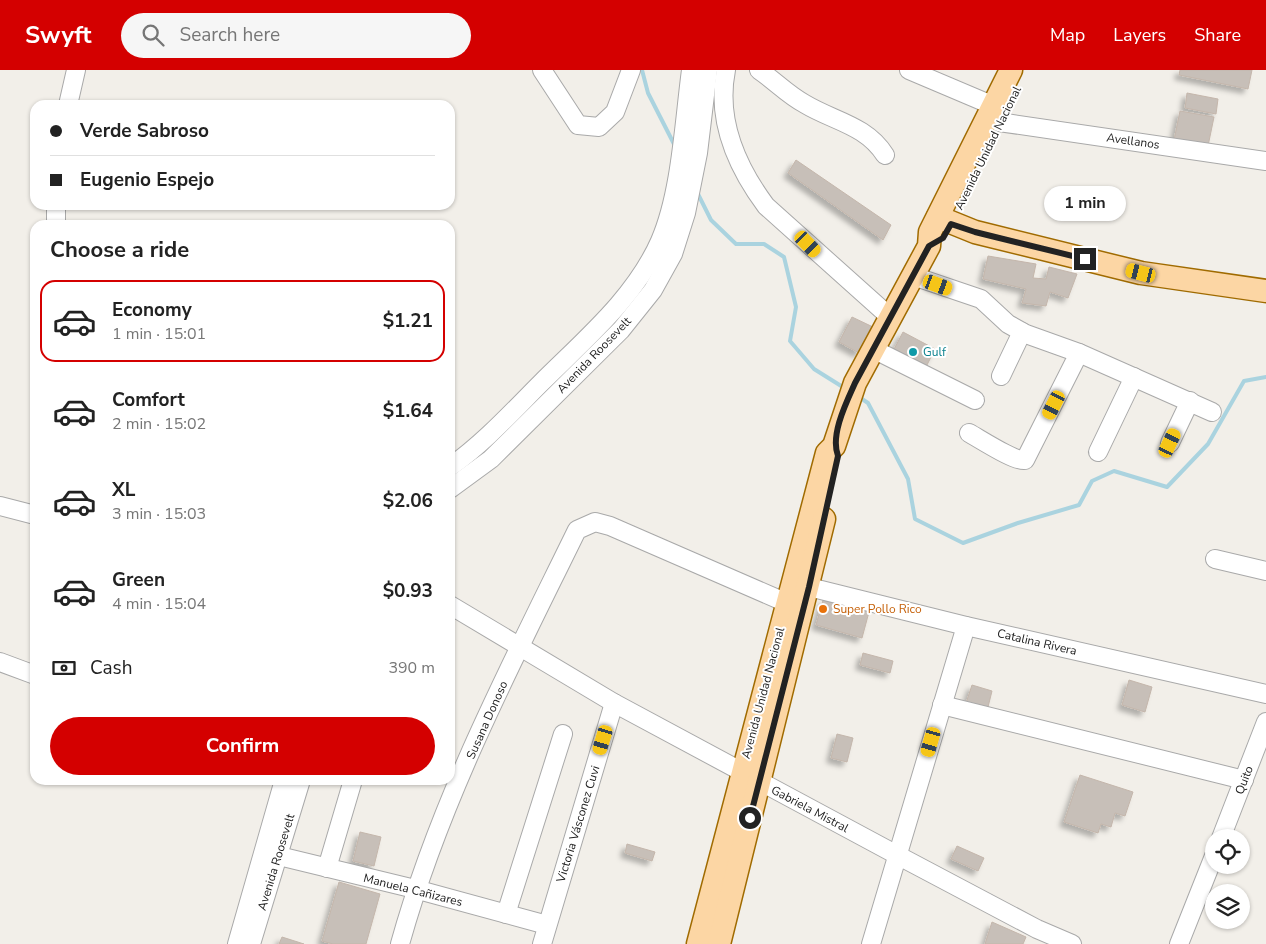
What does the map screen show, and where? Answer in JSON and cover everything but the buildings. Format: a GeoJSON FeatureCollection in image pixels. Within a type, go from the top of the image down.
{"type":"FeatureCollection","features":[{"type":"Feature","properties":{"kind":"main road","name":"Avenida Unidad Nacional"},"geometry":{"type":"LineString","coordinates":[[997,114],[1011,70]]}},
{"type":"Feature","properties":{"kind":"main road","name":"Avenida Unidad Nacional"},"geometry":{"type":"LineString","coordinates":[[718,944],[787,603],[826,453],[834,446],[846,403],[890,317],[929,246],[943,238],[945,221],[997,114],[1026,70]]}},
{"type":"Feature","properties":{"kind":"main road"},"geometry":{"type":"LineString","coordinates":[[945,221],[975,232],[1141,273],[1266,291]]}},
{"type":"Feature","properties":{"kind":"main road","name":"Avenida Unidad Nacional"},"geometry":{"type":"LineString","coordinates":[[698,944],[809,587],[838,456],[834,446]]}},
{"type":"Feature","properties":{"kind":"street"},"geometry":{"type":"LineString","coordinates":[[69,100],[76,70]]}},
{"type":"Feature","properties":{"kind":"street"},"geometry":{"type":"LineString","coordinates":[[542,70],[578,124],[599,127],[615,112],[631,70]]}},
{"type":"Feature","properties":{"kind":"street","name":"Avenida Roosevelt"},"geometry":{"type":"LineString","coordinates":[[455,464],[479,444],[606,318],[644,270],[660,240],[674,193],[691,70]]}},
{"type":"Feature","properties":{"kind":"street","name":"Avenida Roosevelt"},"geometry":{"type":"LineString","coordinates":[[455,485],[491,459],[621,330],[653,290],[672,254],[686,213],[698,154],[708,70]]}},
{"type":"Feature","properties":{"kind":"street"},"geometry":{"type":"LineString","coordinates":[[726,70],[724,98],[729,136],[738,163],[753,189],[766,206],[890,317]]}},
{"type":"Feature","properties":{"kind":"street"},"geometry":{"type":"LineString","coordinates":[[759,70],[806,105],[860,130],[876,142],[885,155]]}},
{"type":"Feature","properties":{"kind":"street","name":"Avellanos"},"geometry":{"type":"LineString","coordinates":[[909,70],[997,114],[1266,161]]}},
{"type":"Feature","properties":{"kind":"street"},"geometry":{"type":"LineString","coordinates":[[912,276],[981,299],[1008,324],[1022,332],[1079,353],[1212,412]]}},
{"type":"Feature","properties":{"kind":"street"},"geometry":{"type":"LineString","coordinates":[[1001,376],[1022,332]]}},
{"type":"Feature","properties":{"kind":"street"},"geometry":{"type":"LineString","coordinates":[[969,433],[998,448],[1015,460],[1025,460],[1079,353]]}},
{"type":"Feature","properties":{"kind":"street"},"geometry":{"type":"LineString","coordinates":[[870,356],[974,400]]}},
{"type":"Feature","properties":{"kind":"street"},"geometry":{"type":"LineString","coordinates":[[1098,452],[1134,377]]}},
{"type":"Feature","properties":{"kind":"street"},"geometry":{"type":"LineString","coordinates":[[1170,443],[1190,401]]}},
{"type":"Feature","properties":{"kind":"street"},"geometry":{"type":"LineString","coordinates":[[0,506],[30,514]]}},
{"type":"Feature","properties":{"kind":"street","name":"Susana Donoso"},"geometry":{"type":"LineString","coordinates":[[400,944],[415,889],[443,816],[520,647],[577,530],[595,522],[610,526],[787,603]]}},
{"type":"Feature","properties":{"kind":"street"},"geometry":{"type":"LineString","coordinates":[[1214,559],[1266,571]]}},
{"type":"Feature","properties":{"kind":"street","name":"Catalina Rivera"},"geometry":{"type":"LineString","coordinates":[[809,587],[966,626],[1266,694]]}},
{"type":"Feature","properties":{"kind":"street","name":"Gabriela Mistral"},"geometry":{"type":"LineString","coordinates":[[455,608],[614,703],[897,855],[1034,936],[1072,944]]}},
{"type":"Feature","properties":{"kind":"street"},"geometry":{"type":"LineString","coordinates":[[871,944],[966,626]]}},
{"type":"Feature","properties":{"kind":"street"},"geometry":{"type":"LineString","coordinates":[[0,662],[30,674]]}},
{"type":"Feature","properties":{"kind":"street","name":"Victoria Vásconez Cuvi"},"geometry":{"type":"LineString","coordinates":[[542,944],[614,703]]}},
{"type":"Feature","properties":{"kind":"street"},"geometry":{"type":"LineString","coordinates":[[942,705],[1244,780]]}},
{"type":"Feature","properties":{"kind":"street","name":"Quito"},"geometry":{"type":"LineString","coordinates":[[1225,829],[1266,722]]}},
{"type":"Feature","properties":{"kind":"street"},"geometry":{"type":"LineString","coordinates":[[506,914],[563,734]]}},
{"type":"Feature","properties":{"kind":"street","name":"Avenida Roosevelt"},"geometry":{"type":"LineString","coordinates":[[237,944],[283,785]]}},
{"type":"Feature","properties":{"kind":"street","name":"Avenida Roosevelt"},"geometry":{"type":"LineString","coordinates":[[251,944],[300,785]]}},
{"type":"Feature","properties":{"kind":"street"},"geometry":{"type":"LineString","coordinates":[[327,868],[352,785]]}},
{"type":"Feature","properties":{"kind":"street","name":"Manuela Cañizares"},"geometry":{"type":"LineString","coordinates":[[279,856],[415,889],[547,925]]}},
{"type":"Feature","properties":{"kind":"street"},"geometry":{"type":"LineString","coordinates":[[1179,944],[1207,874]]}},
{"type":"Feature","properties":{"kind":"waterway"},"geometry":{"type":"LineString","coordinates":[[642,70],[648,93],[676,148]]}},
{"type":"Feature","properties":{"kind":"waterway"},"geometry":{"type":"LineString","coordinates":[[696,190],[711,220],[736,244],[764,244],[784,257],[796,307],[790,341],[814,369],[846,389]]}},
{"type":"Feature","properties":{"kind":"waterway"},"geometry":{"type":"LineString","coordinates":[[859,397],[868,403],[908,479],[915,519],[963,543],[1018,523],[1079,505],[1092,481],[1114,471],[1167,487],[1208,444],[1244,381],[1266,377]]}},
{"type":"Feature","properties":{"kind":"place","name":"Gulf"},"geometry":{"type":"Point","coordinates":[913,352]}},
{"type":"Feature","properties":{"kind":"place","name":"Super Pollo Rico"},"geometry":{"type":"Point","coordinates":[823,609]}},
{"type":"Feature","properties":{"kind":"route"},"geometry":{"type":"LineString","coordinates":[[750,818],[809,587],[838,456],[834,446],[846,403],[929,246],[943,238],[951,224],[975,232],[1085,259]]}}]}
